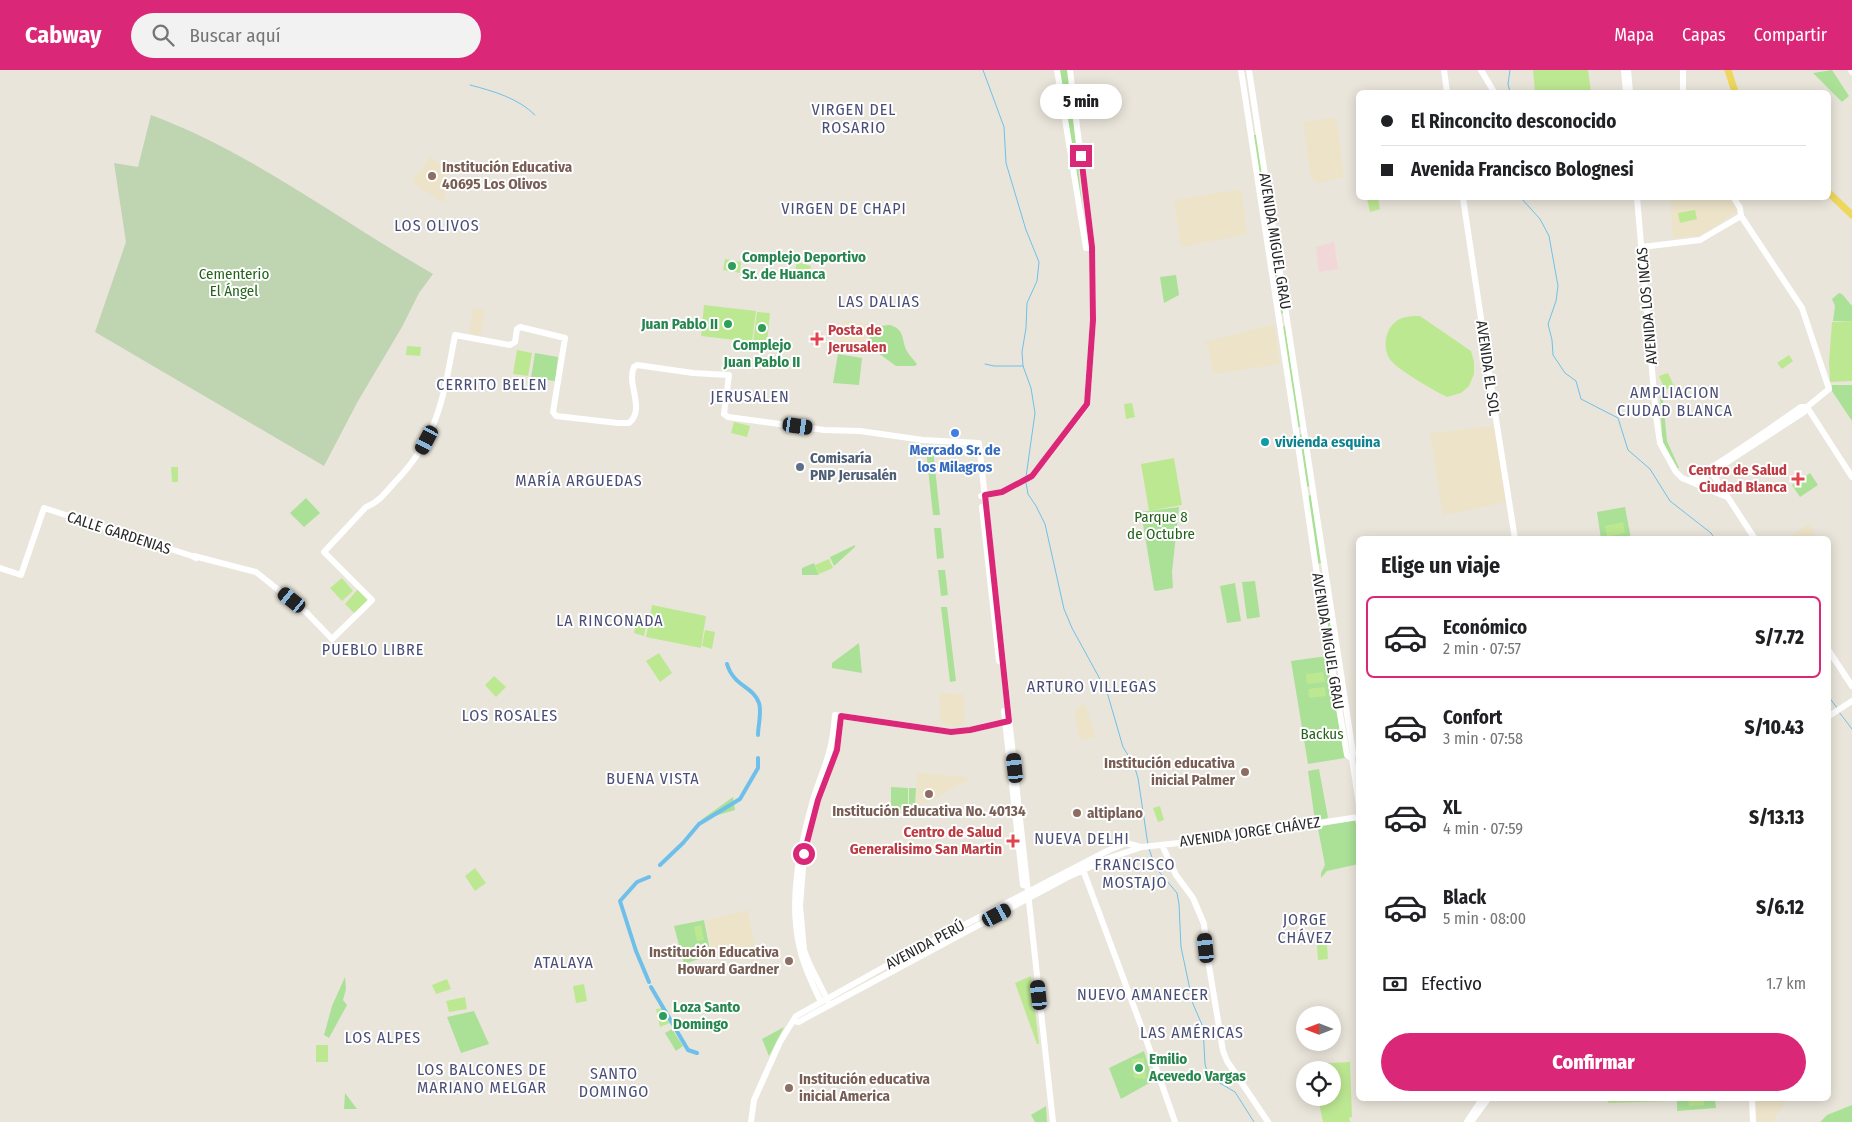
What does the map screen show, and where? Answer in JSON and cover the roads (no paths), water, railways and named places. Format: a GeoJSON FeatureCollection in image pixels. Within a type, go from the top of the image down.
{"type":"FeatureCollection","features":[{"type":"Feature","properties":{"kind":"main road"},"geometry":{"type":"LineString","coordinates":[[1728,70],[1734,90]]}},
{"type":"Feature","properties":{"kind":"main road"},"geometry":{"type":"LineString","coordinates":[[1831,194],[1852,216]]}},
{"type":"Feature","properties":{"kind":"street"},"geometry":{"type":"LineString","coordinates":[[1058,70],[1089,248]]}},
{"type":"Feature","properties":{"kind":"street"},"geometry":{"type":"LineString","coordinates":[[983,496],[1002,492],[1032,476],[1087,404],[1093,320],[1089,248],[1070,70]]}},
{"type":"Feature","properties":{"kind":"street","name":"AVENIDA MIGUEL GRAU"},"geometry":{"type":"LineString","coordinates":[[1240,70],[1322,609],[1347,755],[1352,759],[1353,753],[1249,70]]}},
{"type":"Feature","properties":{"kind":"street"},"geometry":{"type":"LineString","coordinates":[[1444,70],[1448,90]]}},
{"type":"Feature","properties":{"kind":"street"},"geometry":{"type":"LineString","coordinates":[[1481,70],[1493,90]]}},
{"type":"Feature","properties":{"kind":"street"},"geometry":{"type":"LineString","coordinates":[[1624,70],[1626,90]]}},
{"type":"Feature","properties":{"kind":"street"},"geometry":{"type":"LineString","coordinates":[[1628,70],[1630,90]]}},
{"type":"Feature","properties":{"kind":"street"},"geometry":{"type":"LineString","coordinates":[[1683,70],[1683,90]]}},
{"type":"Feature","properties":{"kind":"street","name":"AVENIDA EL SOL"},"geometry":{"type":"LineString","coordinates":[[1463,200],[1515,536]]}},
{"type":"Feature","properties":{"kind":"street","name":"AVENIDA LOS INCAS"},"geometry":{"type":"LineString","coordinates":[[1637,200],[1659,438],[1665,454],[1682,478],[1727,497]]}},
{"type":"Feature","properties":{"kind":"street"},"geometry":{"type":"LineString","coordinates":[[1693,482],[1712,473],[1804,412],[1806,407],[1829,389],[1802,308],[1741,216],[1740,208],[1735,200]]}},
{"type":"Feature","properties":{"kind":"street"},"geometry":{"type":"LineString","coordinates":[[1642,247],[1700,240],[1741,216]]}},
{"type":"Feature","properties":{"kind":"street","name":"CALLE GARDENIAS"},"geometry":{"type":"LineString","coordinates":[[0,568],[21,575],[44,508],[194,556],[256,572],[306,612],[331,637],[372,600],[324,552],[366,507],[373,505],[384,495],[420,453],[430,435],[443,397],[454,335],[510,345],[515,342],[517,329],[520,327],[565,338],[553,412],[556,416],[629,423],[634,416],[636,408],[632,374],[634,367],[637,365],[692,373],[729,375],[724,414],[854,427],[860,431],[923,440],[963,442]]}},
{"type":"Feature","properties":{"kind":"street"},"geometry":{"type":"LineString","coordinates":[[1693,482],[1692,478],[1801,407],[1806,407]]}},
{"type":"Feature","properties":{"kind":"street"},"geometry":{"type":"LineString","coordinates":[[1806,407],[1852,477]]}},
{"type":"Feature","properties":{"kind":"street"},"geometry":{"type":"LineString","coordinates":[[963,442],[977,443],[1051,1120]]}},
{"type":"Feature","properties":{"kind":"street"},"geometry":{"type":"LineString","coordinates":[[963,442],[978,451]]}},
{"type":"Feature","properties":{"kind":"street"},"geometry":{"type":"LineString","coordinates":[[1712,473],[1753,536]]}},
{"type":"Feature","properties":{"kind":"street"},"geometry":{"type":"LineString","coordinates":[[1831,654],[1852,686]]}},
{"type":"Feature","properties":{"kind":"street"},"geometry":{"type":"LineString","coordinates":[[1831,715],[1852,701]]}},
{"type":"Feature","properties":{"kind":"street"},"geometry":{"type":"LineString","coordinates":[[826,1002],[804,965],[800,950],[795,908],[802,840],[830,750],[838,716],[951,732],[970,730],[1007,721]]}},
{"type":"Feature","properties":{"kind":"street"},"geometry":{"type":"LineString","coordinates":[[1352,759],[1356,785]]}},
{"type":"Feature","properties":{"kind":"street","name":"AVENIDA JORGE CHÁVEZ"},"geometry":{"type":"LineString","coordinates":[[1143,847],[1356,816]]}},
{"type":"Feature","properties":{"kind":"street"},"geometry":{"type":"LineString","coordinates":[[1162,845],[1176,875],[1193,898],[1204,924],[1223,1051],[1227,1061],[1268,1122]]}},
{"type":"Feature","properties":{"kind":"street","name":"AVENIDA PERÚ"},"geometry":{"type":"LineString","coordinates":[[750,1122],[754,1100],[780,1042],[796,1016],[811,1012],[919,948],[1082,867],[1143,847]]}},
{"type":"Feature","properties":{"kind":"street"},"geometry":{"type":"LineString","coordinates":[[1082,867],[1175,1122]]}},
{"type":"Feature","properties":{"kind":"street"},"geometry":{"type":"LineString","coordinates":[[1467,1122],[1481,1101]]}},
{"type":"Feature","properties":{"kind":"street"},"geometry":{"type":"LineString","coordinates":[[1471,1122],[1487,1101]]}},
{"type":"Feature","properties":{"kind":"street"},"geometry":{"type":"LineString","coordinates":[[1752,1101],[1753,1122]]}},
{"type":"Feature","properties":{"kind":"waterway"},"geometry":{"type":"LineString","coordinates":[[983,70],[1004,127],[1006,163],[1026,230],[1039,262],[1037,281],[1027,303],[1026,328],[1022,352],[1023,366],[1031,388],[1035,413],[1026,477]]}},
{"type":"Feature","properties":{"kind":"waterway"},"geometry":{"type":"LineString","coordinates":[[1510,70],[1508,84],[1510,90]]}},
{"type":"Feature","properties":{"kind":"waterway"},"geometry":{"type":"LineString","coordinates":[[470,85],[513,100],[535,115]]}},
{"type":"Feature","properties":{"kind":"waterway"},"geometry":{"type":"LineString","coordinates":[[1523,200],[1540,219],[1549,236],[1558,286],[1556,301],[1548,324],[1553,355],[1565,373],[1576,381],[1581,399],[1618,418],[1628,450],[1650,469],[1670,501],[1713,536]]}},
{"type":"Feature","properties":{"kind":"waterway"},"geometry":{"type":"LineString","coordinates":[[985,364],[994,366],[1023,366]]}},
{"type":"Feature","properties":{"kind":"waterway"},"geometry":{"type":"LineString","coordinates":[[1026,483],[1028,494],[1045,524],[1064,609],[1072,628],[1107,692],[1123,747],[1134,765],[1138,778],[1148,845]]}},
{"type":"Feature","properties":{"kind":"waterway"},"geometry":{"type":"LineString","coordinates":[[727,664],[734,677],[756,697],[759,703],[758,735]]}},
{"type":"Feature","properties":{"kind":"waterway"},"geometry":{"type":"LineString","coordinates":[[1831,700],[1837,708]]}},
{"type":"Feature","properties":{"kind":"waterway"},"geometry":{"type":"LineString","coordinates":[[1839,712],[1852,729]]}},
{"type":"Feature","properties":{"kind":"waterway"},"geometry":{"type":"LineString","coordinates":[[660,865],[683,843],[699,824],[740,799],[758,768],[758,758]]}},
{"type":"Feature","properties":{"kind":"waterway"},"geometry":{"type":"LineString","coordinates":[[1149,849],[1156,868],[1177,893],[1181,947],[1193,1004],[1203,1027],[1207,1071],[1213,1079],[1235,1092],[1254,1122]]}},
{"type":"Feature","properties":{"kind":"waterway"},"geometry":{"type":"LineString","coordinates":[[649,877],[637,882],[620,901],[636,951],[649,982]]}},
{"type":"Feature","properties":{"kind":"waterway"},"geometry":{"type":"LineString","coordinates":[[651,987],[688,1050],[697,1053]]}},
{"type":"Feature","properties":{"kind":"place","name":"Institución Educativa 40695 Los Olivos"},"geometry":{"type":"Point","coordinates":[432,176]}},
{"type":"Feature","properties":{"kind":"place","name":"Complejo Deportivo Sr. de Huanca"},"geometry":{"type":"Point","coordinates":[732,266]}},
{"type":"Feature","properties":{"kind":"place","name":"Juan Pablo II"},"geometry":{"type":"Point","coordinates":[728,324]}},
{"type":"Feature","properties":{"kind":"place","name":"Complejo Juan Pablo II"},"geometry":{"type":"Point","coordinates":[762,328]}},
{"type":"Feature","properties":{"kind":"place","name":"Posta de Jerusalen"},"geometry":{"type":"Point","coordinates":[817,339]}},
{"type":"Feature","properties":{"kind":"place","name":"Mercado Sr. de los Milagros"},"geometry":{"type":"Point","coordinates":[955,433]}},
{"type":"Feature","properties":{"kind":"place","name":"vivienda esquina"},"geometry":{"type":"Point","coordinates":[1265,442]}},
{"type":"Feature","properties":{"kind":"place","name":"Comisaría PNP Jerusalén"},"geometry":{"type":"Point","coordinates":[800,467]}},
{"type":"Feature","properties":{"kind":"place","name":"Centro de Salud Ciudad Blanca"},"geometry":{"type":"Point","coordinates":[1798,479]}},
{"type":"Feature","properties":{"kind":"place","name":"Institución educativa inicial Palmer"},"geometry":{"type":"Point","coordinates":[1245,772]}},
{"type":"Feature","properties":{"kind":"place","name":"Institución Educativa No. 40134"},"geometry":{"type":"Point","coordinates":[929,794]}},
{"type":"Feature","properties":{"kind":"place","name":"altiplano"},"geometry":{"type":"Point","coordinates":[1077,813]}},
{"type":"Feature","properties":{"kind":"place","name":"Centro de Salud Generalisimo San Martin"},"geometry":{"type":"Point","coordinates":[1013,841]}},
{"type":"Feature","properties":{"kind":"place","name":"Institución Educativa Howard Gardner"},"geometry":{"type":"Point","coordinates":[789,961]}},
{"type":"Feature","properties":{"kind":"place","name":"Loza Santo Domingo"},"geometry":{"type":"Point","coordinates":[663,1016]}},
{"type":"Feature","properties":{"kind":"place","name":"Emilio Acevedo Vargas"},"geometry":{"type":"Point","coordinates":[1139,1068]}},
{"type":"Feature","properties":{"kind":"place","name":"Institución educativa inicial America"},"geometry":{"type":"Point","coordinates":[789,1088]}},
{"type":"Feature","properties":{"kind":"district","name":"VIRGEN DEL ROSARIO"},"geometry":{"type":"Point","coordinates":[854,118]}},
{"type":"Feature","properties":{"kind":"district","name":"VIRGEN DE CHAPI"},"geometry":{"type":"Point","coordinates":[844,208]}},
{"type":"Feature","properties":{"kind":"district","name":"LOS OLIVOS"},"geometry":{"type":"Point","coordinates":[437,225]}},
{"type":"Feature","properties":{"kind":"district","name":"LAS DALIAS"},"geometry":{"type":"Point","coordinates":[879,301]}},
{"type":"Feature","properties":{"kind":"district","name":"CERRITO BELEN"},"geometry":{"type":"Point","coordinates":[492,384]}},
{"type":"Feature","properties":{"kind":"district","name":"JERUSALEN"},"geometry":{"type":"Point","coordinates":[750,396]}},
{"type":"Feature","properties":{"kind":"district","name":"AMPLIACION CIUDAD BLANCA"},"geometry":{"type":"Point","coordinates":[1675,401]}},
{"type":"Feature","properties":{"kind":"district","name":"MARÍA ARGUEDAS"},"geometry":{"type":"Point","coordinates":[579,480]}},
{"type":"Feature","properties":{"kind":"district","name":"LA RINCONADA"},"geometry":{"type":"Point","coordinates":[610,620]}},
{"type":"Feature","properties":{"kind":"district","name":"PUEBLO LIBRE"},"geometry":{"type":"Point","coordinates":[373,649]}},
{"type":"Feature","properties":{"kind":"district","name":"ARTURO VILLEGAS"},"geometry":{"type":"Point","coordinates":[1092,686]}},
{"type":"Feature","properties":{"kind":"district","name":"LOS ROSALES"},"geometry":{"type":"Point","coordinates":[510,715]}},
{"type":"Feature","properties":{"kind":"district","name":"BUENA VISTA"},"geometry":{"type":"Point","coordinates":[653,778]}},
{"type":"Feature","properties":{"kind":"district","name":"NUEVA DELHI"},"geometry":{"type":"Point","coordinates":[1082,838]}},
{"type":"Feature","properties":{"kind":"district","name":"FRANCISCO MOSTAJO"},"geometry":{"type":"Point","coordinates":[1135,873]}},
{"type":"Feature","properties":{"kind":"district","name":"JORGE CHÁVEZ"},"geometry":{"type":"Point","coordinates":[1305,928]}},
{"type":"Feature","properties":{"kind":"district","name":"ATALAYA"},"geometry":{"type":"Point","coordinates":[564,962]}},
{"type":"Feature","properties":{"kind":"district","name":"NUEVO AMANECER"},"geometry":{"type":"Point","coordinates":[1143,994]}},
{"type":"Feature","properties":{"kind":"district","name":"LAS AMÉRICAS"},"geometry":{"type":"Point","coordinates":[1192,1032]}},
{"type":"Feature","properties":{"kind":"district","name":"LOS ALPES"},"geometry":{"type":"Point","coordinates":[383,1037]}},
{"type":"Feature","properties":{"kind":"district","name":"LOS BALCONES DE MARIANO MELGAR"},"geometry":{"type":"Point","coordinates":[482,1078]}},
{"type":"Feature","properties":{"kind":"district","name":"SANTO DOMINGO"},"geometry":{"type":"Point","coordinates":[614,1082]}},
{"type":"Feature","properties":{"kind":"park label","name":"Cementerio El Ángel"},"geometry":{"type":"Point","coordinates":[234,282]}},
{"type":"Feature","properties":{"kind":"park label","name":"Parque 8 de Octubre"},"geometry":{"type":"Point","coordinates":[1161,526]}},
{"type":"Feature","properties":{"kind":"park label","name":"Backus"},"geometry":{"type":"Point","coordinates":[1322,734]}}]}
